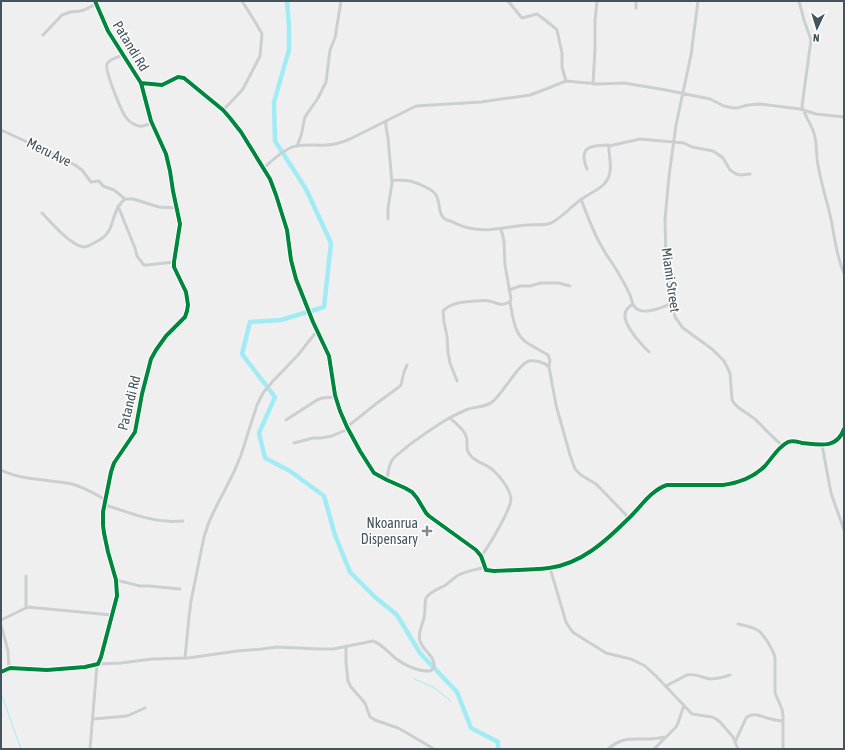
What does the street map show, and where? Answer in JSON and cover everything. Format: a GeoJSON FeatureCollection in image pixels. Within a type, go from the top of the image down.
{"type":"FeatureCollection","features":[{"type":"Feature","properties":{"kind":"street"},"geometry":{"type":"LineString","coordinates":[[223,110],[243,89],[260,58],[261,53],[262,34],[242,1]]}},
{"type":"Feature","properties":{"kind":"street"},"geometry":{"type":"LineString","coordinates":[[297,146],[306,117],[326,82],[329,54],[335,38],[341,1]]}},
{"type":"Feature","properties":{"kind":"street"},"geometry":{"type":"LineString","coordinates":[[508,1],[521,17],[524,18],[537,14],[556,29],[562,53],[562,66],[566,81]]}},
{"type":"Feature","properties":{"kind":"street"},"geometry":{"type":"LineString","coordinates":[[593,84],[597,1]]}},
{"type":"Feature","properties":{"kind":"street"},"geometry":{"type":"LineString","coordinates":[[636,1],[636,8]]}},
{"type":"Feature","properties":{"kind":"street","name":"Miami Street"},"geometry":{"type":"LineString","coordinates":[[698,1],[691,55],[676,125],[665,220],[667,270],[672,303],[676,317],[683,328],[712,349],[726,363],[730,373],[732,400],[734,404],[754,418],[783,446]]}},
{"type":"Feature","properties":{"kind":"street"},"geometry":{"type":"LineString","coordinates":[[800,1],[811,40],[802,103],[803,110],[811,125],[815,137],[818,170],[831,219],[838,258],[844,273]]}},
{"type":"Feature","properties":{"kind":"street"},"geometry":{"type":"LineString","coordinates":[[43,35],[62,15],[73,11],[80,11],[95,2]]}},
{"type":"Feature","properties":{"kind":"street","name":"Patandi Rd"},"geometry":{"type":"LineString","coordinates":[[95,2],[108,31],[141,83],[152,123],[166,154],[180,224],[174,267],[188,297],[187,314],[166,336],[151,359],[142,394],[135,432],[114,463],[111,472],[103,516],[103,529],[116,580],[117,596],[98,664]]}},
{"type":"Feature","properties":{"kind":"street"},"geometry":{"type":"LineString","coordinates":[[123,55],[110,61],[106,67],[120,107],[126,117],[134,124],[141,126],[152,123]]}},
{"type":"Feature","properties":{"kind":"street"},"geometry":{"type":"LineString","coordinates":[[141,83],[162,85],[178,77],[184,78],[223,110],[241,132],[264,168],[274,189],[287,230],[291,260],[296,279],[329,356],[335,397],[348,428],[372,471],[412,492],[429,516],[476,550],[481,556],[485,567],[488,570],[550,568],[570,563],[585,555],[606,539],[649,497],[665,485],[723,485],[748,478],[757,473],[783,446],[791,441],[822,445],[831,444],[840,438],[844,429]]}},
{"type":"Feature","properties":{"kind":"street"},"geometry":{"type":"LineString","coordinates":[[264,168],[285,151],[297,146],[326,146],[350,139],[416,106],[482,102],[530,95],[566,81],[593,84],[624,83],[710,98],[724,106],[732,108],[760,104],[803,110],[816,114],[844,117]]}},
{"type":"Feature","properties":{"kind":"street"},"geometry":{"type":"LineString","coordinates":[[386,121],[392,180],[388,220]]}},
{"type":"Feature","properties":{"kind":"street","name":"Meru Ave"},"geometry":{"type":"LineString","coordinates":[[1,130],[75,164],[82,170],[91,182],[99,181],[103,186],[114,190],[125,199]]}},
{"type":"Feature","properties":{"kind":"street"},"geometry":{"type":"LineString","coordinates":[[587,169],[584,160],[584,152],[591,147],[640,139],[684,143],[692,147],[713,151],[723,158],[731,171],[738,174],[750,174]]}},
{"type":"Feature","properties":{"kind":"street"},"geometry":{"type":"LineString","coordinates":[[392,180],[411,182],[434,192],[438,198],[441,214],[445,219],[469,228],[486,230],[549,224],[582,199],[596,191],[607,180],[609,177],[611,164],[609,145]]}},
{"type":"Feature","properties":{"kind":"street"},"geometry":{"type":"LineString","coordinates":[[42,213],[68,239],[83,247],[101,240],[106,236],[118,206],[125,199],[133,199],[159,207],[177,208]]}},
{"type":"Feature","properties":{"kind":"street"},"geometry":{"type":"LineString","coordinates":[[582,199],[598,240],[620,276],[636,309],[645,311],[660,308],[672,303]]}},
{"type":"Feature","properties":{"kind":"street"},"geometry":{"type":"LineString","coordinates":[[118,206],[137,256],[144,265],[174,262]]}},
{"type":"Feature","properties":{"kind":"street"},"geometry":{"type":"LineString","coordinates":[[501,229],[504,241],[505,265],[511,299],[510,302],[515,325],[519,335],[525,342],[548,355],[556,405],[575,469],[581,475],[596,484],[629,518]]}},
{"type":"Feature","properties":{"kind":"street"},"geometry":{"type":"LineString","coordinates":[[509,290],[520,286],[530,286],[541,283],[559,283],[570,286]]}},
{"type":"Feature","properties":{"kind":"street"},"geometry":{"type":"LineString","coordinates":[[457,381],[450,363],[447,336],[442,313],[443,310],[462,302],[488,301],[499,305],[510,302]]}},
{"type":"Feature","properties":{"kind":"street"},"geometry":{"type":"LineString","coordinates":[[633,304],[626,310],[625,317],[636,338],[649,352]]}},
{"type":"Feature","properties":{"kind":"street"},"geometry":{"type":"LineString","coordinates":[[185,658],[191,601],[196,583],[204,538],[214,509],[234,472],[241,455],[254,412],[263,393],[298,356],[317,331]]}},
{"type":"Feature","properties":{"kind":"street"},"geometry":{"type":"LineString","coordinates":[[387,480],[391,462],[394,457],[423,434],[468,409],[485,406],[493,402],[503,391],[516,372],[528,362],[536,361],[546,364],[549,367]]}},
{"type":"Feature","properties":{"kind":"street"},"geometry":{"type":"LineString","coordinates":[[294,443],[314,438],[332,436],[348,428],[401,385],[407,366]]}},
{"type":"Feature","properties":{"kind":"street"},"geometry":{"type":"LineString","coordinates":[[286,420],[317,400],[335,397]]}},
{"type":"Feature","properties":{"kind":"street"},"geometry":{"type":"LineString","coordinates":[[450,418],[466,435],[466,449],[468,453],[473,459],[492,470],[507,487],[511,499],[505,515],[481,556]]}},
{"type":"Feature","properties":{"kind":"street"},"geometry":{"type":"LineString","coordinates":[[822,445],[831,493],[844,530]]}},
{"type":"Feature","properties":{"kind":"street"},"geometry":{"type":"LineString","coordinates":[[1,470],[21,476],[73,485],[82,488],[106,502],[130,513],[167,521],[183,521]]}},
{"type":"Feature","properties":{"kind":"street"},"geometry":{"type":"LineString","coordinates":[[1,672],[9,669],[42,670],[85,667],[98,664],[152,659],[185,658],[277,647],[323,649],[346,646],[366,641],[373,641],[396,659],[417,669],[431,671],[434,666],[434,662],[420,643],[419,638],[425,616],[426,598],[431,593],[449,583],[455,577],[485,567]]}},
{"type":"Feature","properties":{"kind":"street"},"geometry":{"type":"LineString","coordinates":[[550,568],[566,622],[571,630],[606,652],[631,659],[645,666],[690,712],[716,719],[729,732],[738,749]]}},
{"type":"Feature","properties":{"kind":"street"},"geometry":{"type":"LineString","coordinates":[[26,576],[27,607]]}},
{"type":"Feature","properties":{"kind":"street"},"geometry":{"type":"LineString","coordinates":[[116,580],[140,586],[180,589]]}},
{"type":"Feature","properties":{"kind":"street"},"geometry":{"type":"LineString","coordinates":[[1,620],[26,609],[27,607],[112,614]]}},
{"type":"Feature","properties":{"kind":"street"},"geometry":{"type":"LineString","coordinates":[[738,624],[753,628],[760,632],[774,654],[774,688],[776,697],[782,709],[783,749]]}},
{"type":"Feature","properties":{"kind":"street"},"geometry":{"type":"LineString","coordinates":[[1,625],[8,651],[9,669]]}},
{"type":"Feature","properties":{"kind":"street"},"geometry":{"type":"LineString","coordinates":[[346,646],[348,681],[351,687],[365,703],[370,717],[398,728],[434,749]]}},
{"type":"Feature","properties":{"kind":"street"},"geometry":{"type":"LineString","coordinates":[[90,749],[98,664]]}},
{"type":"Feature","properties":{"kind":"street"},"geometry":{"type":"LineString","coordinates":[[666,686],[691,674],[709,679],[730,675]]}},
{"type":"Feature","properties":{"kind":"street"},"geometry":{"type":"LineString","coordinates":[[654,749],[674,730],[684,705]]}},
{"type":"Feature","properties":{"kind":"street"},"geometry":{"type":"LineString","coordinates":[[92,719],[127,716],[146,708]]}},
{"type":"Feature","properties":{"kind":"street"},"geometry":{"type":"LineString","coordinates":[[735,742],[746,718],[749,715],[756,714],[774,720],[783,721]]}},
{"type":"Feature","properties":{"kind":"street"},"geometry":{"type":"LineString","coordinates":[[608,749],[619,741],[626,739],[666,737]]}},
{"type":"Feature","properties":{"kind":"waterway"},"geometry":{"type":"LineString","coordinates":[[287,1],[289,50],[274,102],[275,141],[306,189],[331,243],[324,307],[281,320],[250,322],[242,354],[275,397],[259,433],[265,458],[290,471],[324,496],[335,535],[350,572],[375,597],[397,615],[420,653],[457,692],[471,728],[498,742],[498,749]]}},
{"type":"Feature","properties":{"kind":"waterway"},"geometry":{"type":"LineString","coordinates":[[414,679],[433,687],[451,701]]}},
{"type":"Feature","properties":{"kind":"waterway"},"geometry":{"type":"LineString","coordinates":[[1,693],[21,749]]}},
{"type":"Feature","properties":{"kind":"cycle path"},"geometry":{"type":"LineString","coordinates":[[1,672],[10,668],[47,670],[85,667],[98,664],[117,596],[116,580],[108,552],[103,525],[103,512],[111,472],[114,463],[135,432],[142,394],[151,359],[166,336],[185,317],[188,305],[186,292],[174,267],[180,224],[166,154],[151,121],[141,83],[108,31],[95,1]]}},
{"type":"Feature","properties":{"kind":"cycle path"},"geometry":{"type":"LineString","coordinates":[[141,83],[162,85],[178,77],[184,78],[223,110],[241,132],[270,179],[276,195],[287,230],[291,260],[296,279],[313,322],[329,356],[335,395],[340,411],[360,451],[374,473],[412,492],[429,516],[476,550],[481,556],[486,570],[528,570],[561,566],[572,562],[602,543],[661,487],[667,485],[723,485],[734,483],[761,470],[778,450],[788,442],[794,441],[822,445],[832,443],[837,440],[844,429]]}},
{"type":"Feature","properties":{"kind":"place","name":"Nkoanrua Dispensary"},"geometry":{"type":"Point","coordinates":[427,531]}}]}
